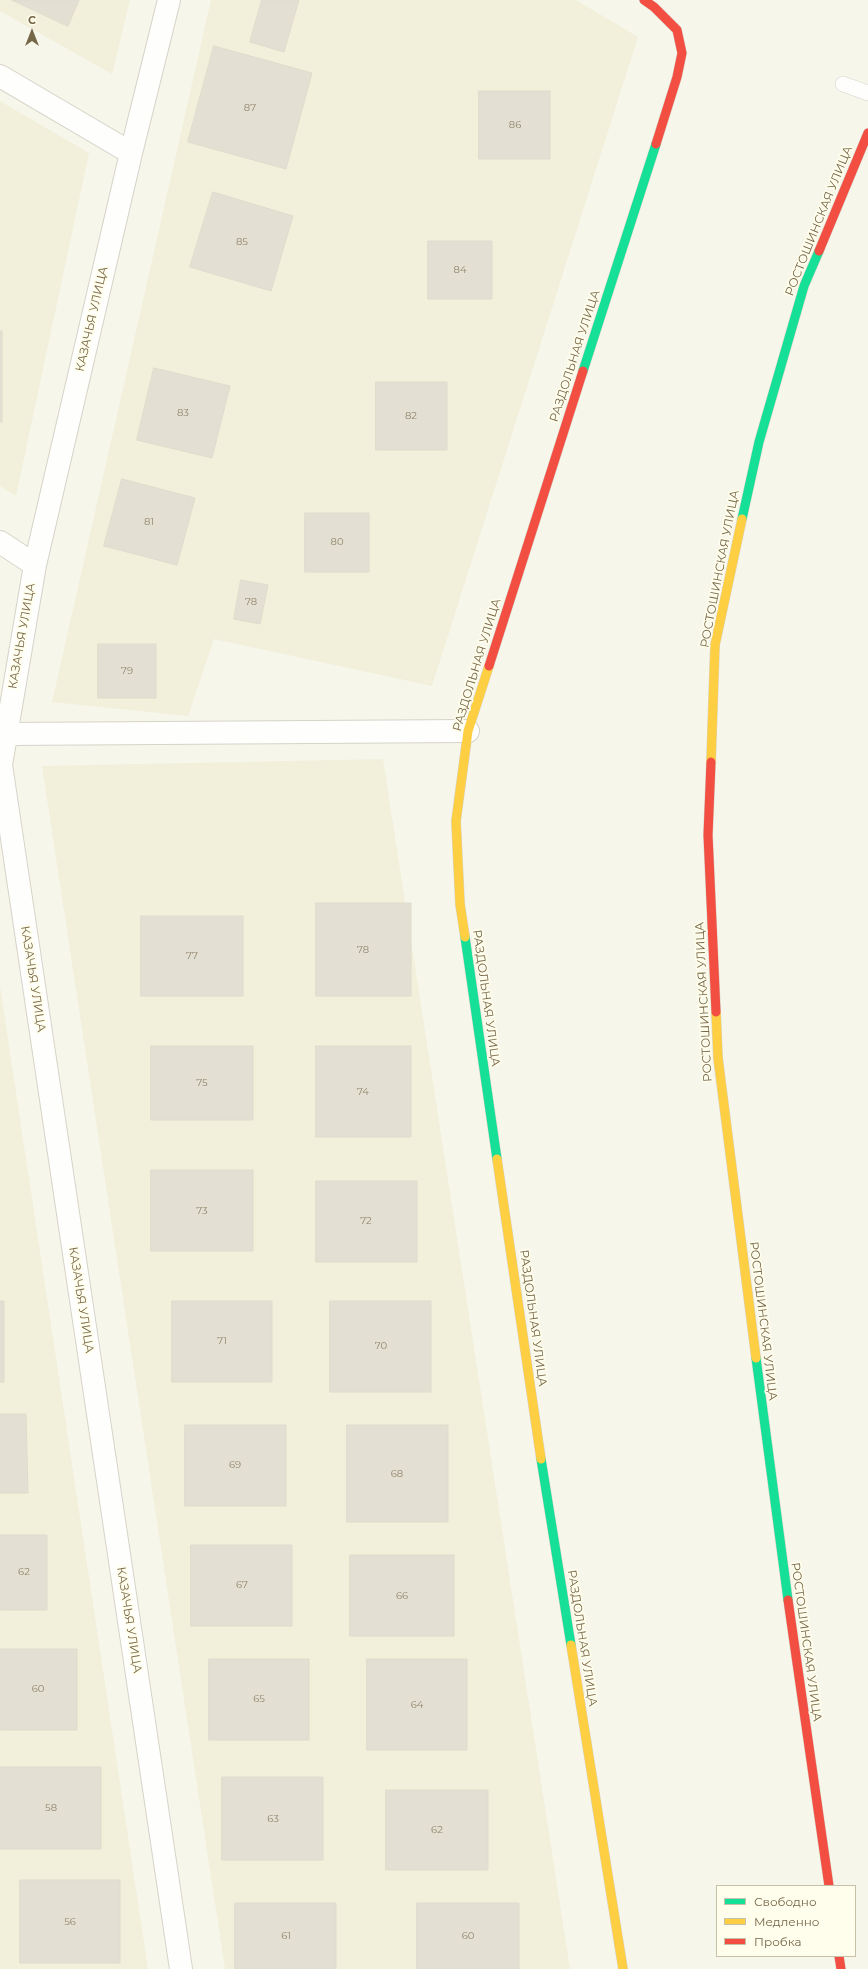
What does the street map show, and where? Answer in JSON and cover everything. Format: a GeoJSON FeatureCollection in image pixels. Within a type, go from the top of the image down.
{"type":"FeatureCollection","features":[{"type":"Feature","properties":{"kind":"street","name":"КАЗАЧЬЯ УЛИЦА"},"geometry":{"type":"LineString","coordinates":[[170,0],[131,153],[35,565],[0,766],[181,1969]]}},
{"type":"Feature","properties":{"kind":"street","name":"РАЗДОЛЬНАЯ УЛИЦА"},"geometry":{"type":"LineString","coordinates":[[623,1969],[545,1485],[460,904],[456,821],[468,731],[677,77],[682,53],[677,30],[654,7],[644,0]]}},
{"type":"Feature","properties":{"kind":"street"},"geometry":{"type":"LineString","coordinates":[[0,76],[131,153]]}},
{"type":"Feature","properties":{"kind":"street","name":"РОСТОШИНСКАЯ УЛИЦА"},"geometry":{"type":"LineString","coordinates":[[829,1885],[770,1472],[718,1058],[708,836],[715,645],[759,442],[804,286],[868,133]]}},
{"type":"Feature","properties":{"kind":"street"},"geometry":{"type":"LineString","coordinates":[[0,542],[35,565]]}},
{"type":"Feature","properties":{"kind":"street"},"geometry":{"type":"LineString","coordinates":[[5,734],[468,731]]}},
{"type":"Feature","properties":{"kind":"street"},"geometry":{"type":"LineString","coordinates":[[839,1957],[841,1969]]}},
{"type":"Feature","properties":{"kind":"lane"},"geometry":{"type":"LineString","coordinates":[[843,84],[868,93]]}},
{"type":"Feature","properties":{"kind":"shaded area"},"geometry":{"type":"Polygon","coordinates":[[[0,0],[130,0],[112,74],[0,11],[0,0]]]}},
{"type":"Feature","properties":{"kind":"shaded area"},"geometry":{"type":"Polygon","coordinates":[[[211,0],[576,0],[638,37],[432,686],[214,639],[188,716],[52,702],[211,0]]]}},
{"type":"Feature","properties":{"kind":"shaded area"},"geometry":{"type":"Polygon","coordinates":[[[0,101],[89,153],[16,496],[0,486],[0,101]]]}},
{"type":"Feature","properties":{"kind":"shaded area"},"geometry":{"type":"Polygon","coordinates":[[[383,759],[570,1969],[225,1969],[42,766],[383,759]]]}},
{"type":"Feature","properties":{"kind":"shaded area"},"geometry":{"type":"Polygon","coordinates":[[[0,986],[148,1969],[0,1969],[0,986]]]}},
{"type":"Feature","properties":{"kind":"building"},"geometry":{"type":"Polygon","coordinates":[[[12,0],[79,0],[68,26],[12,0]]]}},
{"type":"Feature","properties":{"kind":"building"},"geometry":{"type":"Polygon","coordinates":[[[262,0],[299,0],[284,52],[250,42],[262,0]]]}},
{"type":"Feature","properties":{"kind":"building"},"geometry":{"type":"Polygon","coordinates":[[[214,46],[312,73],[286,169],[188,142],[214,46]]]}},
{"type":"Feature","properties":{"kind":"building"},"geometry":{"type":"Polygon","coordinates":[[[479,91],[550,91],[550,159],[479,159],[479,91]]]}},
{"type":"Feature","properties":{"kind":"building"},"geometry":{"type":"Polygon","coordinates":[[[213,192],[293,216],[271,291],[190,267],[213,192]]]}},
{"type":"Feature","properties":{"kind":"building"},"geometry":{"type":"Polygon","coordinates":[[[428,241],[492,241],[492,299],[428,299],[428,241]]]}},
{"type":"Feature","properties":{"kind":"building"},"geometry":{"type":"Polygon","coordinates":[[[0,331],[2,331],[2,422],[0,422],[0,331]]]}},
{"type":"Feature","properties":{"kind":"building"},"geometry":{"type":"Polygon","coordinates":[[[154,368],[230,386],[212,458],[137,440],[154,368]]]}},
{"type":"Feature","properties":{"kind":"building"},"geometry":{"type":"Polygon","coordinates":[[[376,382],[447,382],[447,450],[376,450],[376,382]]]}},
{"type":"Feature","properties":{"kind":"building"},"geometry":{"type":"Polygon","coordinates":[[[122,479],[195,498],[177,565],[104,546],[122,479]]]}},
{"type":"Feature","properties":{"kind":"building"},"geometry":{"type":"Polygon","coordinates":[[[305,513],[369,513],[369,572],[305,572],[305,513]]]}},
{"type":"Feature","properties":{"kind":"building"},"geometry":{"type":"Polygon","coordinates":[[[241,580],[268,585],[260,624],[234,619],[241,580]]]}},
{"type":"Feature","properties":{"kind":"building"},"geometry":{"type":"Polygon","coordinates":[[[98,644],[156,644],[156,698],[98,698],[98,644]]]}},
{"type":"Feature","properties":{"kind":"building"},"geometry":{"type":"Polygon","coordinates":[[[316,903],[411,903],[411,996],[316,996],[316,903]]]}},
{"type":"Feature","properties":{"kind":"building"},"geometry":{"type":"Polygon","coordinates":[[[141,916],[243,916],[243,996],[141,996],[141,916]]]}},
{"type":"Feature","properties":{"kind":"building"},"geometry":{"type":"Polygon","coordinates":[[[151,1046],[253,1046],[253,1120],[151,1120],[151,1046]]]}},
{"type":"Feature","properties":{"kind":"building"},"geometry":{"type":"Polygon","coordinates":[[[316,1046],[411,1046],[411,1137],[316,1137],[316,1046]]]}},
{"type":"Feature","properties":{"kind":"building"},"geometry":{"type":"Polygon","coordinates":[[[151,1170],[253,1170],[253,1251],[151,1251],[151,1170]]]}},
{"type":"Feature","properties":{"kind":"building"},"geometry":{"type":"Polygon","coordinates":[[[316,1181],[417,1181],[417,1262],[316,1262],[316,1181]]]}},
{"type":"Feature","properties":{"kind":"building"},"geometry":{"type":"Polygon","coordinates":[[[0,1301],[4,1301],[4,1382],[0,1382],[0,1301]]]}},
{"type":"Feature","properties":{"kind":"building"},"geometry":{"type":"Polygon","coordinates":[[[172,1301],[272,1301],[272,1382],[172,1382],[172,1301]]]}},
{"type":"Feature","properties":{"kind":"building"},"geometry":{"type":"Polygon","coordinates":[[[330,1301],[431,1301],[431,1392],[330,1392],[330,1301]]]}},
{"type":"Feature","properties":{"kind":"building"},"geometry":{"type":"Polygon","coordinates":[[[0,1414],[26,1414],[28,1493],[0,1493],[0,1414]]]}},
{"type":"Feature","properties":{"kind":"building"},"geometry":{"type":"Polygon","coordinates":[[[185,1425],[286,1425],[286,1506],[185,1506],[185,1425]]]}},
{"type":"Feature","properties":{"kind":"building"},"geometry":{"type":"Polygon","coordinates":[[[347,1425],[448,1425],[448,1522],[347,1522],[347,1425]]]}},
{"type":"Feature","properties":{"kind":"building"},"geometry":{"type":"Polygon","coordinates":[[[0,1535],[47,1535],[47,1610],[0,1610],[0,1535]]]}},
{"type":"Feature","properties":{"kind":"building"},"geometry":{"type":"Polygon","coordinates":[[[191,1545],[292,1545],[292,1626],[191,1626],[191,1545]]]}},
{"type":"Feature","properties":{"kind":"building"},"geometry":{"type":"Polygon","coordinates":[[[350,1555],[454,1555],[454,1636],[350,1636],[350,1555]]]}},
{"type":"Feature","properties":{"kind":"building"},"geometry":{"type":"Polygon","coordinates":[[[0,1649],[77,1649],[77,1730],[0,1730],[0,1649]]]}},
{"type":"Feature","properties":{"kind":"building"},"geometry":{"type":"Polygon","coordinates":[[[209,1659],[309,1659],[309,1740],[209,1740],[209,1659]]]}},
{"type":"Feature","properties":{"kind":"building"},"geometry":{"type":"Polygon","coordinates":[[[367,1659],[467,1659],[467,1750],[367,1750],[367,1659]]]}},
{"type":"Feature","properties":{"kind":"building"},"geometry":{"type":"Polygon","coordinates":[[[0,1767],[101,1767],[101,1849],[0,1849],[0,1767]]]}},
{"type":"Feature","properties":{"kind":"building"},"geometry":{"type":"Polygon","coordinates":[[[222,1777],[323,1777],[323,1860],[222,1860],[222,1777]]]}},
{"type":"Feature","properties":{"kind":"building"},"geometry":{"type":"Polygon","coordinates":[[[386,1790],[488,1790],[488,1870],[386,1870],[386,1790]]]}},
{"type":"Feature","properties":{"kind":"building"},"geometry":{"type":"Polygon","coordinates":[[[20,1880],[120,1880],[120,1963],[20,1963],[20,1880]]]}},
{"type":"Feature","properties":{"kind":"building"},"geometry":{"type":"Polygon","coordinates":[[[235,1903],[336,1903],[336,1969],[235,1969],[235,1903]]]}},
{"type":"Feature","properties":{"kind":"building"},"geometry":{"type":"Polygon","coordinates":[[[417,1903],[519,1903],[519,1969],[417,1969],[417,1903]]]}},
{"type":"Feature","properties":{"kind":"traffic: fast"},"geometry":{"type":"LineString","coordinates":[[583,371],[656,144]]}},
{"type":"Feature","properties":{"kind":"traffic: fast"},"geometry":{"type":"LineString","coordinates":[[742,519],[759,442],[804,286],[819,251]]}},
{"type":"Feature","properties":{"kind":"traffic: fast"},"geometry":{"type":"LineString","coordinates":[[465,937],[497,1159]]}},
{"type":"Feature","properties":{"kind":"traffic: fast"},"geometry":{"type":"LineString","coordinates":[[756,1358],[788,1600]]}},
{"type":"Feature","properties":{"kind":"traffic: fast"},"geometry":{"type":"LineString","coordinates":[[541,1459],[571,1645]]}},
{"type":"Feature","properties":{"kind":"traffic: slow"},"geometry":{"type":"LineString","coordinates":[[711,762],[715,645],[742,519]]}},
{"type":"Feature","properties":{"kind":"traffic: slow"},"geometry":{"type":"LineString","coordinates":[[465,937],[460,904],[456,821],[468,731],[489,666]]}},
{"type":"Feature","properties":{"kind":"traffic: slow"},"geometry":{"type":"LineString","coordinates":[[716,1012],[718,1058],[756,1358]]}},
{"type":"Feature","properties":{"kind":"traffic: slow"},"geometry":{"type":"LineString","coordinates":[[497,1159],[541,1459]]}},
{"type":"Feature","properties":{"kind":"traffic: slow"},"geometry":{"type":"LineString","coordinates":[[571,1645],[623,1969]]}},
{"type":"Feature","properties":{"kind":"traffic: jam"},"geometry":{"type":"LineString","coordinates":[[644,0],[654,7],[677,30],[682,53],[677,77],[656,144]]}},
{"type":"Feature","properties":{"kind":"traffic: jam"},"geometry":{"type":"LineString","coordinates":[[819,251],[868,133]]}},
{"type":"Feature","properties":{"kind":"traffic: jam"},"geometry":{"type":"LineString","coordinates":[[489,666],[583,371]]}},
{"type":"Feature","properties":{"kind":"traffic: jam"},"geometry":{"type":"LineString","coordinates":[[711,762],[708,835],[716,1012]]}},
{"type":"Feature","properties":{"kind":"traffic: jam"},"geometry":{"type":"LineString","coordinates":[[788,1600],[829,1885]]}},
{"type":"Feature","properties":{"kind":"traffic: jam"},"geometry":{"type":"LineString","coordinates":[[839,1957],[841,1969]]}}]}
